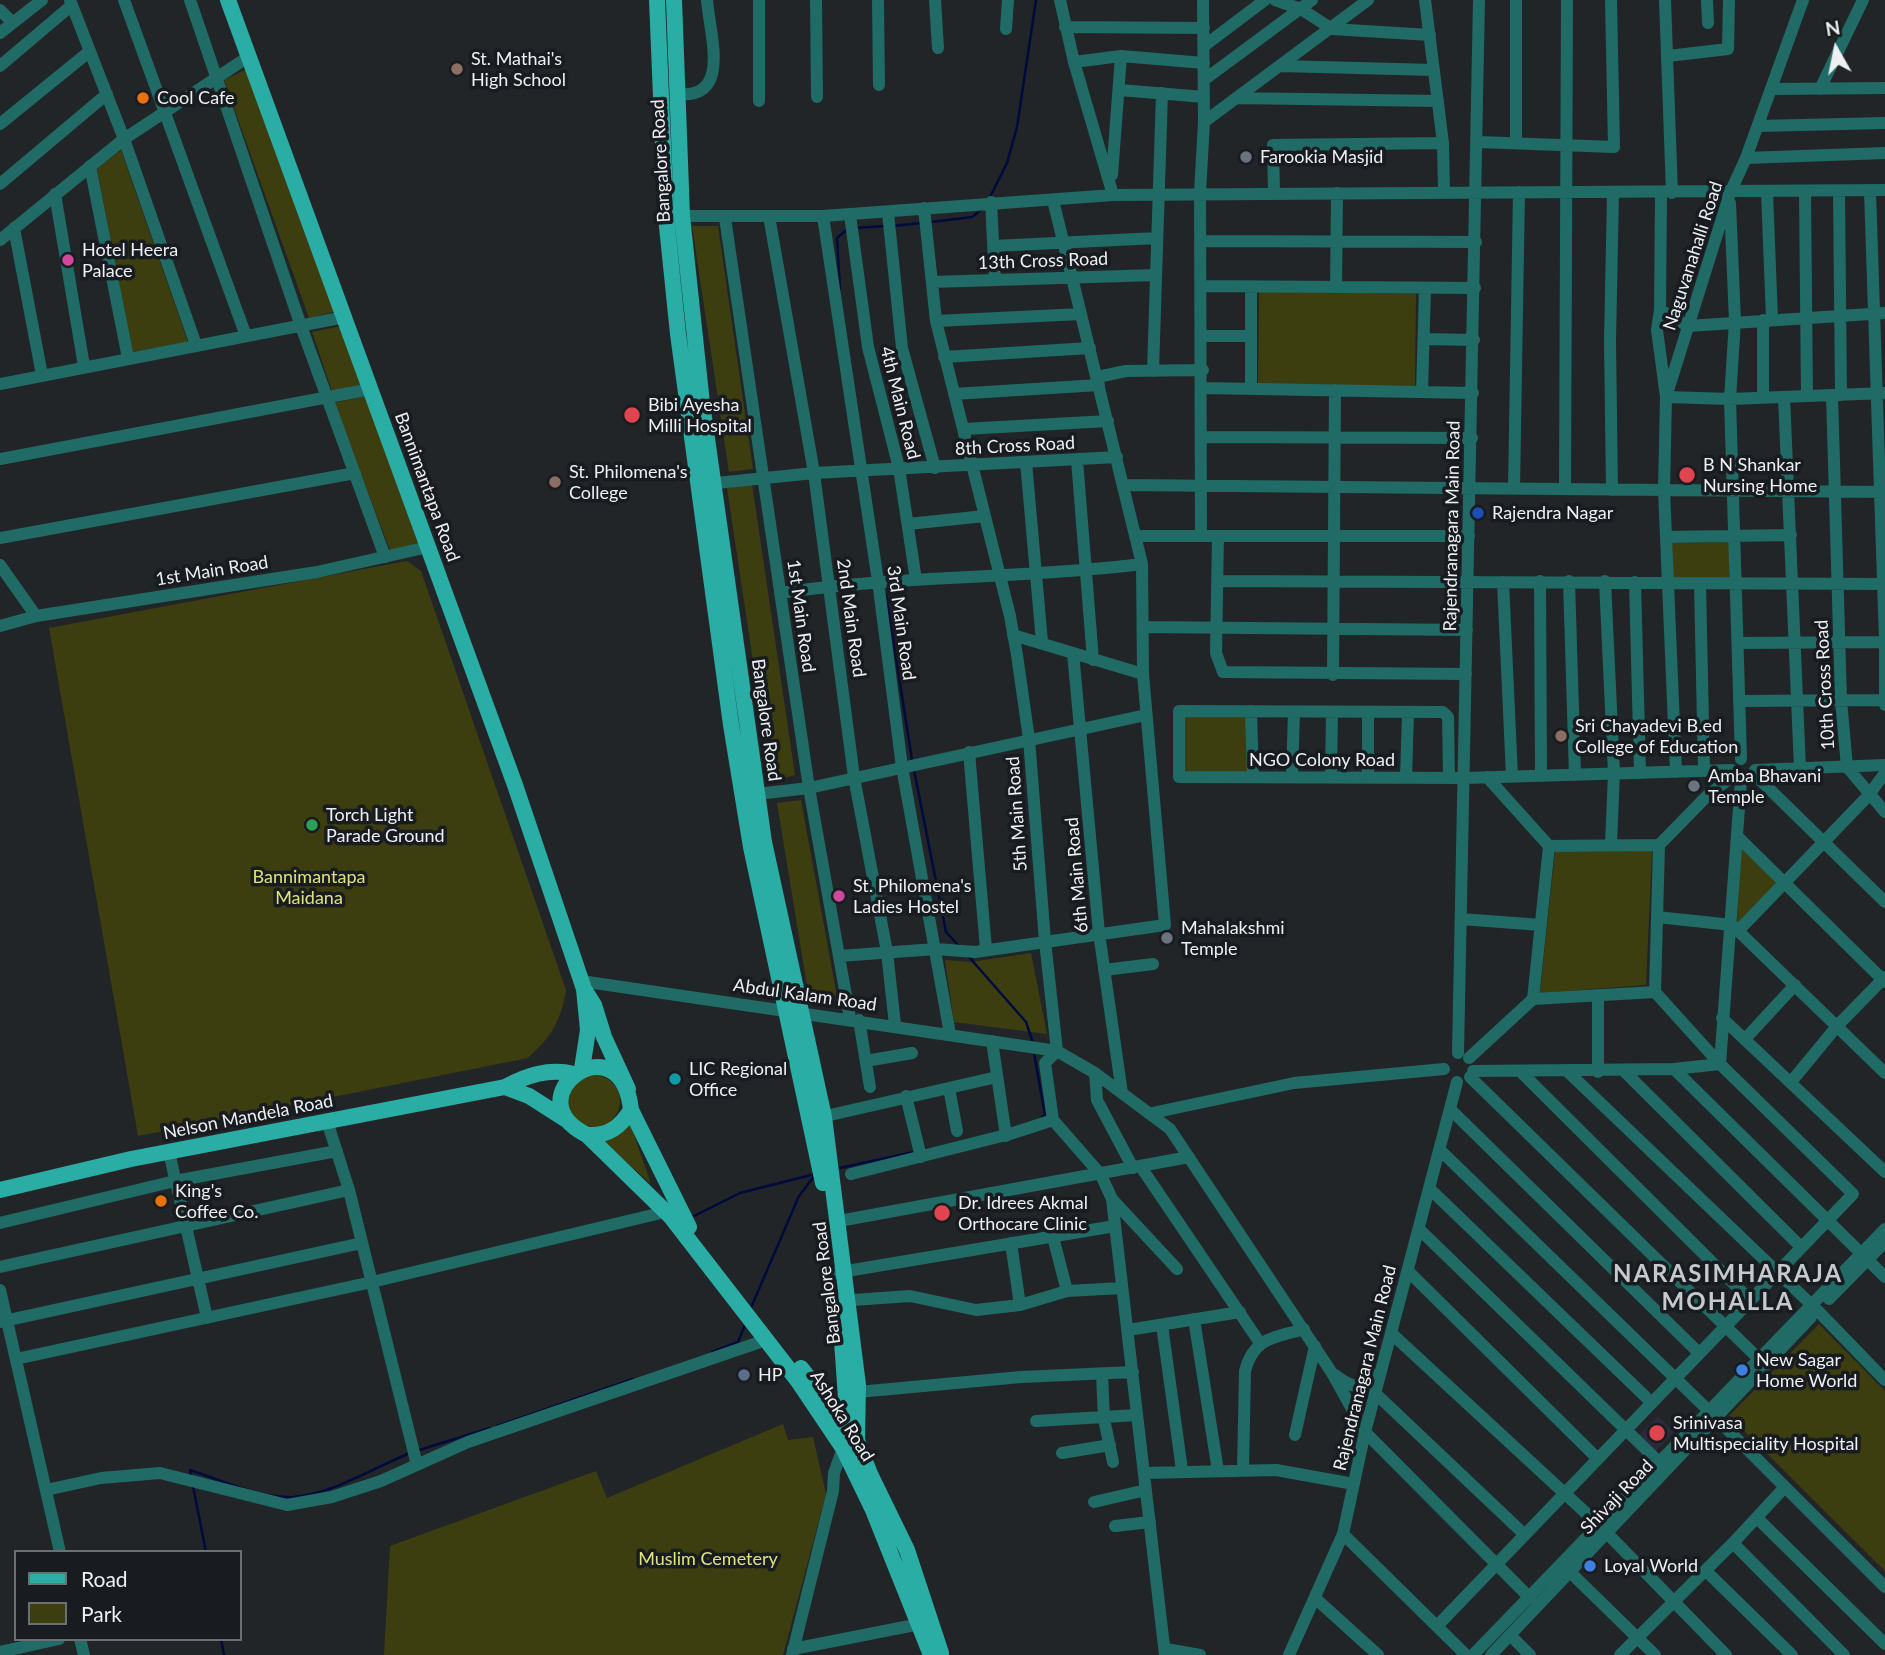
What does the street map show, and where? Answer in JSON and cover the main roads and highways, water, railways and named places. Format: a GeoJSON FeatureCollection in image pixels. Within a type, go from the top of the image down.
{"type":"FeatureCollection","features":[{"type":"Feature","properties":{"kind":"main road","name":"Bannimantapa Road"},"geometry":{"type":"LineString","coordinates":[[228,0],[428,547],[583,985]]}},
{"type":"Feature","properties":{"kind":"main road","name":"Bangalore Road"},"geometry":{"type":"LineString","coordinates":[[657,0],[684,382],[706,484],[792,1011]]}},
{"type":"Feature","properties":{"kind":"main road","name":"Bangalore Road"},"geometry":{"type":"LineString","coordinates":[[674,0],[674,216]]}},
{"type":"Feature","properties":{"kind":"main road","name":"Bangalore Road"},"geometry":{"type":"LineString","coordinates":[[706,484],[749,834],[817,1118],[829,1187],[858,1392],[849,1438]]}},
{"type":"Feature","properties":{"kind":"main road"},"geometry":{"type":"LineString","coordinates":[[565,1119],[561,1095],[578,1072],[587,1042],[583,985]]}},
{"type":"Feature","properties":{"kind":"main road"},"geometry":{"type":"LineString","coordinates":[[583,985],[591,998],[604,1037],[628,1089],[631,1110],[678,1221]]}},
{"type":"Feature","properties":{"kind":"main road"},"geometry":{"type":"LineString","coordinates":[[551,1071],[578,1057],[587,1042]]}},
{"type":"Feature","properties":{"kind":"main road"},"geometry":{"type":"LineString","coordinates":[[578,1072],[602,1067],[613,1071],[628,1089]]}},
{"type":"Feature","properties":{"kind":"main road","name":"Nelson Mandela Road"},"geometry":{"type":"LineString","coordinates":[[0,1190],[169,1152],[505,1087],[530,1075],[551,1071],[578,1072]]}},
{"type":"Feature","properties":{"kind":"main road"},"geometry":{"type":"LineString","coordinates":[[505,1087],[529,1096],[565,1119],[572,1128],[587,1135],[678,1221]]}},
{"type":"Feature","properties":{"kind":"main road"},"geometry":{"type":"LineString","coordinates":[[587,1135],[599,1136],[615,1130],[631,1110]]}},
{"type":"Feature","properties":{"kind":"main road","name":"Bangalore Road"},"geometry":{"type":"LineString","coordinates":[[829,1187],[839,1221],[839,1272]]}},
{"type":"Feature","properties":{"kind":"main road","name":"Ashoka Road"},"geometry":{"type":"LineString","coordinates":[[678,1221],[750,1311],[766,1340],[849,1438],[873,1510],[931,1655]]}},
{"type":"Feature","properties":{"kind":"main road","name":"Bangalore Road"},"geometry":{"type":"LineString","coordinates":[[844,1300],[849,1438]]}},
{"type":"Feature","properties":{"kind":"main road","name":"Bangalore Road"},"geometry":{"type":"LineString","coordinates":[[750,1311],[849,1438],[870,1474],[907,1550],[942,1655]]}},
{"type":"Feature","properties":{"kind":"waterway"},"geometry":{"type":"LineString","coordinates":[[989,199],[1007,163],[1017,127],[1036,0]]}},
{"type":"Feature","properties":{"kind":"waterway"},"geometry":{"type":"LineString","coordinates":[[931,222],[972,217],[981,210]]}},
{"type":"Feature","properties":{"kind":"waterway"},"geometry":{"type":"LineString","coordinates":[[893,226],[921,223]]}},
{"type":"Feature","properties":{"kind":"waterway"},"geometry":{"type":"LineString","coordinates":[[854,228],[886,226]]}},
{"type":"Feature","properties":{"kind":"waterway"},"geometry":{"type":"LineString","coordinates":[[840,289],[837,238],[848,229]]}},
{"type":"Feature","properties":{"kind":"waterway"},"geometry":{"type":"LineString","coordinates":[[886,594],[912,760]]}},
{"type":"Feature","properties":{"kind":"waterway"},"geometry":{"type":"LineString","coordinates":[[914,770],[946,932],[960,947]]}},
{"type":"Feature","properties":{"kind":"waterway"},"geometry":{"type":"LineString","coordinates":[[969,957],[1026,1022],[1033,1043]]}},
{"type":"Feature","properties":{"kind":"waterway"},"geometry":{"type":"LineString","coordinates":[[1034,1053],[1045,1115],[1042,1117]]}},
{"type":"Feature","properties":{"kind":"waterway"},"geometry":{"type":"LineString","coordinates":[[835,1169],[914,1152]]}},
{"type":"Feature","properties":{"kind":"waterway"},"geometry":{"type":"LineString","coordinates":[[690,1218],[740,1193],[815,1174]]}},
{"type":"Feature","properties":{"kind":"waterway"},"geometry":{"type":"LineString","coordinates":[[750,1310],[799,1196],[815,1175]]}},
{"type":"Feature","properties":{"kind":"waterway"},"geometry":{"type":"LineString","coordinates":[[712,1352],[738,1342],[746,1322]]}},
{"type":"Feature","properties":{"kind":"waterway"},"geometry":{"type":"LineString","coordinates":[[497,1426],[633,1379]]}},
{"type":"Feature","properties":{"kind":"waterway"},"geometry":{"type":"LineString","coordinates":[[416,1451],[490,1428]]}},
{"type":"Feature","properties":{"kind":"waterway"},"geometry":{"type":"LineString","coordinates":[[191,1476],[190,1470],[255,1492],[294,1497],[324,1491],[410,1453]]}},
{"type":"Feature","properties":{"kind":"waterway"},"geometry":{"type":"LineString","coordinates":[[193,1486],[206,1550]]}},
{"type":"Feature","properties":{"kind":"waterway"},"geometry":{"type":"LineString","coordinates":[[221,1641],[224,1655]]}},
{"type":"Feature","properties":{"kind":"place","name":"St. Mathai's High School"},"geometry":{"type":"Point","coordinates":[457,69]}},
{"type":"Feature","properties":{"kind":"place","name":"Cool Cafe"},"geometry":{"type":"Point","coordinates":[143,98]}},
{"type":"Feature","properties":{"kind":"place","name":"Farookia Masjid"},"geometry":{"type":"Point","coordinates":[1246,157]}},
{"type":"Feature","properties":{"kind":"place","name":"Hotel Heera Palace"},"geometry":{"type":"Point","coordinates":[68,260]}},
{"type":"Feature","properties":{"kind":"place","name":"Bibi Ayesha Milli Hospital"},"geometry":{"type":"Point","coordinates":[632,415]}},
{"type":"Feature","properties":{"kind":"place","name":"B N Shankar Nursing Home"},"geometry":{"type":"Point","coordinates":[1687,475]}},
{"type":"Feature","properties":{"kind":"place","name":"St. Philomena's College"},"geometry":{"type":"Point","coordinates":[555,482]}},
{"type":"Feature","properties":{"kind":"place","name":"Rajendra Nagar"},"geometry":{"type":"Point","coordinates":[1478,513]}},
{"type":"Feature","properties":{"kind":"place","name":"Sri Chayadevi B.ed College of Education"},"geometry":{"type":"Point","coordinates":[1561,736]}},
{"type":"Feature","properties":{"kind":"place","name":"Amba Bhavani Temple"},"geometry":{"type":"Point","coordinates":[1694,786]}},
{"type":"Feature","properties":{"kind":"place","name":"Torch Light Parade Ground"},"geometry":{"type":"Point","coordinates":[312,825]}},
{"type":"Feature","properties":{"kind":"place","name":"St. Philomena's Ladies Hostel"},"geometry":{"type":"Point","coordinates":[839,896]}},
{"type":"Feature","properties":{"kind":"place","name":"Mahalakshmi Temple"},"geometry":{"type":"Point","coordinates":[1167,938]}},
{"type":"Feature","properties":{"kind":"place","name":"LIC Regional Office"},"geometry":{"type":"Point","coordinates":[675,1079]}},
{"type":"Feature","properties":{"kind":"place","name":"King's Coffee Co."},"geometry":{"type":"Point","coordinates":[161,1201]}},
{"type":"Feature","properties":{"kind":"place","name":"Dr. Idrees Akmal Orthocare Clinic"},"geometry":{"type":"Point","coordinates":[942,1213]}},
{"type":"Feature","properties":{"kind":"place","name":"New Sagar Home World"},"geometry":{"type":"Point","coordinates":[1742,1370]}},
{"type":"Feature","properties":{"kind":"place","name":"HP"},"geometry":{"type":"Point","coordinates":[744,1375]}},
{"type":"Feature","properties":{"kind":"place","name":"Srinivasa Multispeciality Hospital"},"geometry":{"type":"Point","coordinates":[1657,1433]}},
{"type":"Feature","properties":{"kind":"place","name":"Loyal World"},"geometry":{"type":"Point","coordinates":[1590,1566]}},
{"type":"Feature","properties":{"kind":"district","name":"NARASIMHARAJA MOHALLA"},"geometry":{"type":"Point","coordinates":[1728,1288]}},
{"type":"Feature","properties":{"kind":"park label","name":"Bannimantapa Maidana"},"geometry":{"type":"Point","coordinates":[309,887]}},
{"type":"Feature","properties":{"kind":"park label","name":"Muslim Cemetery"},"geometry":{"type":"Point","coordinates":[708,1559]}}]}
